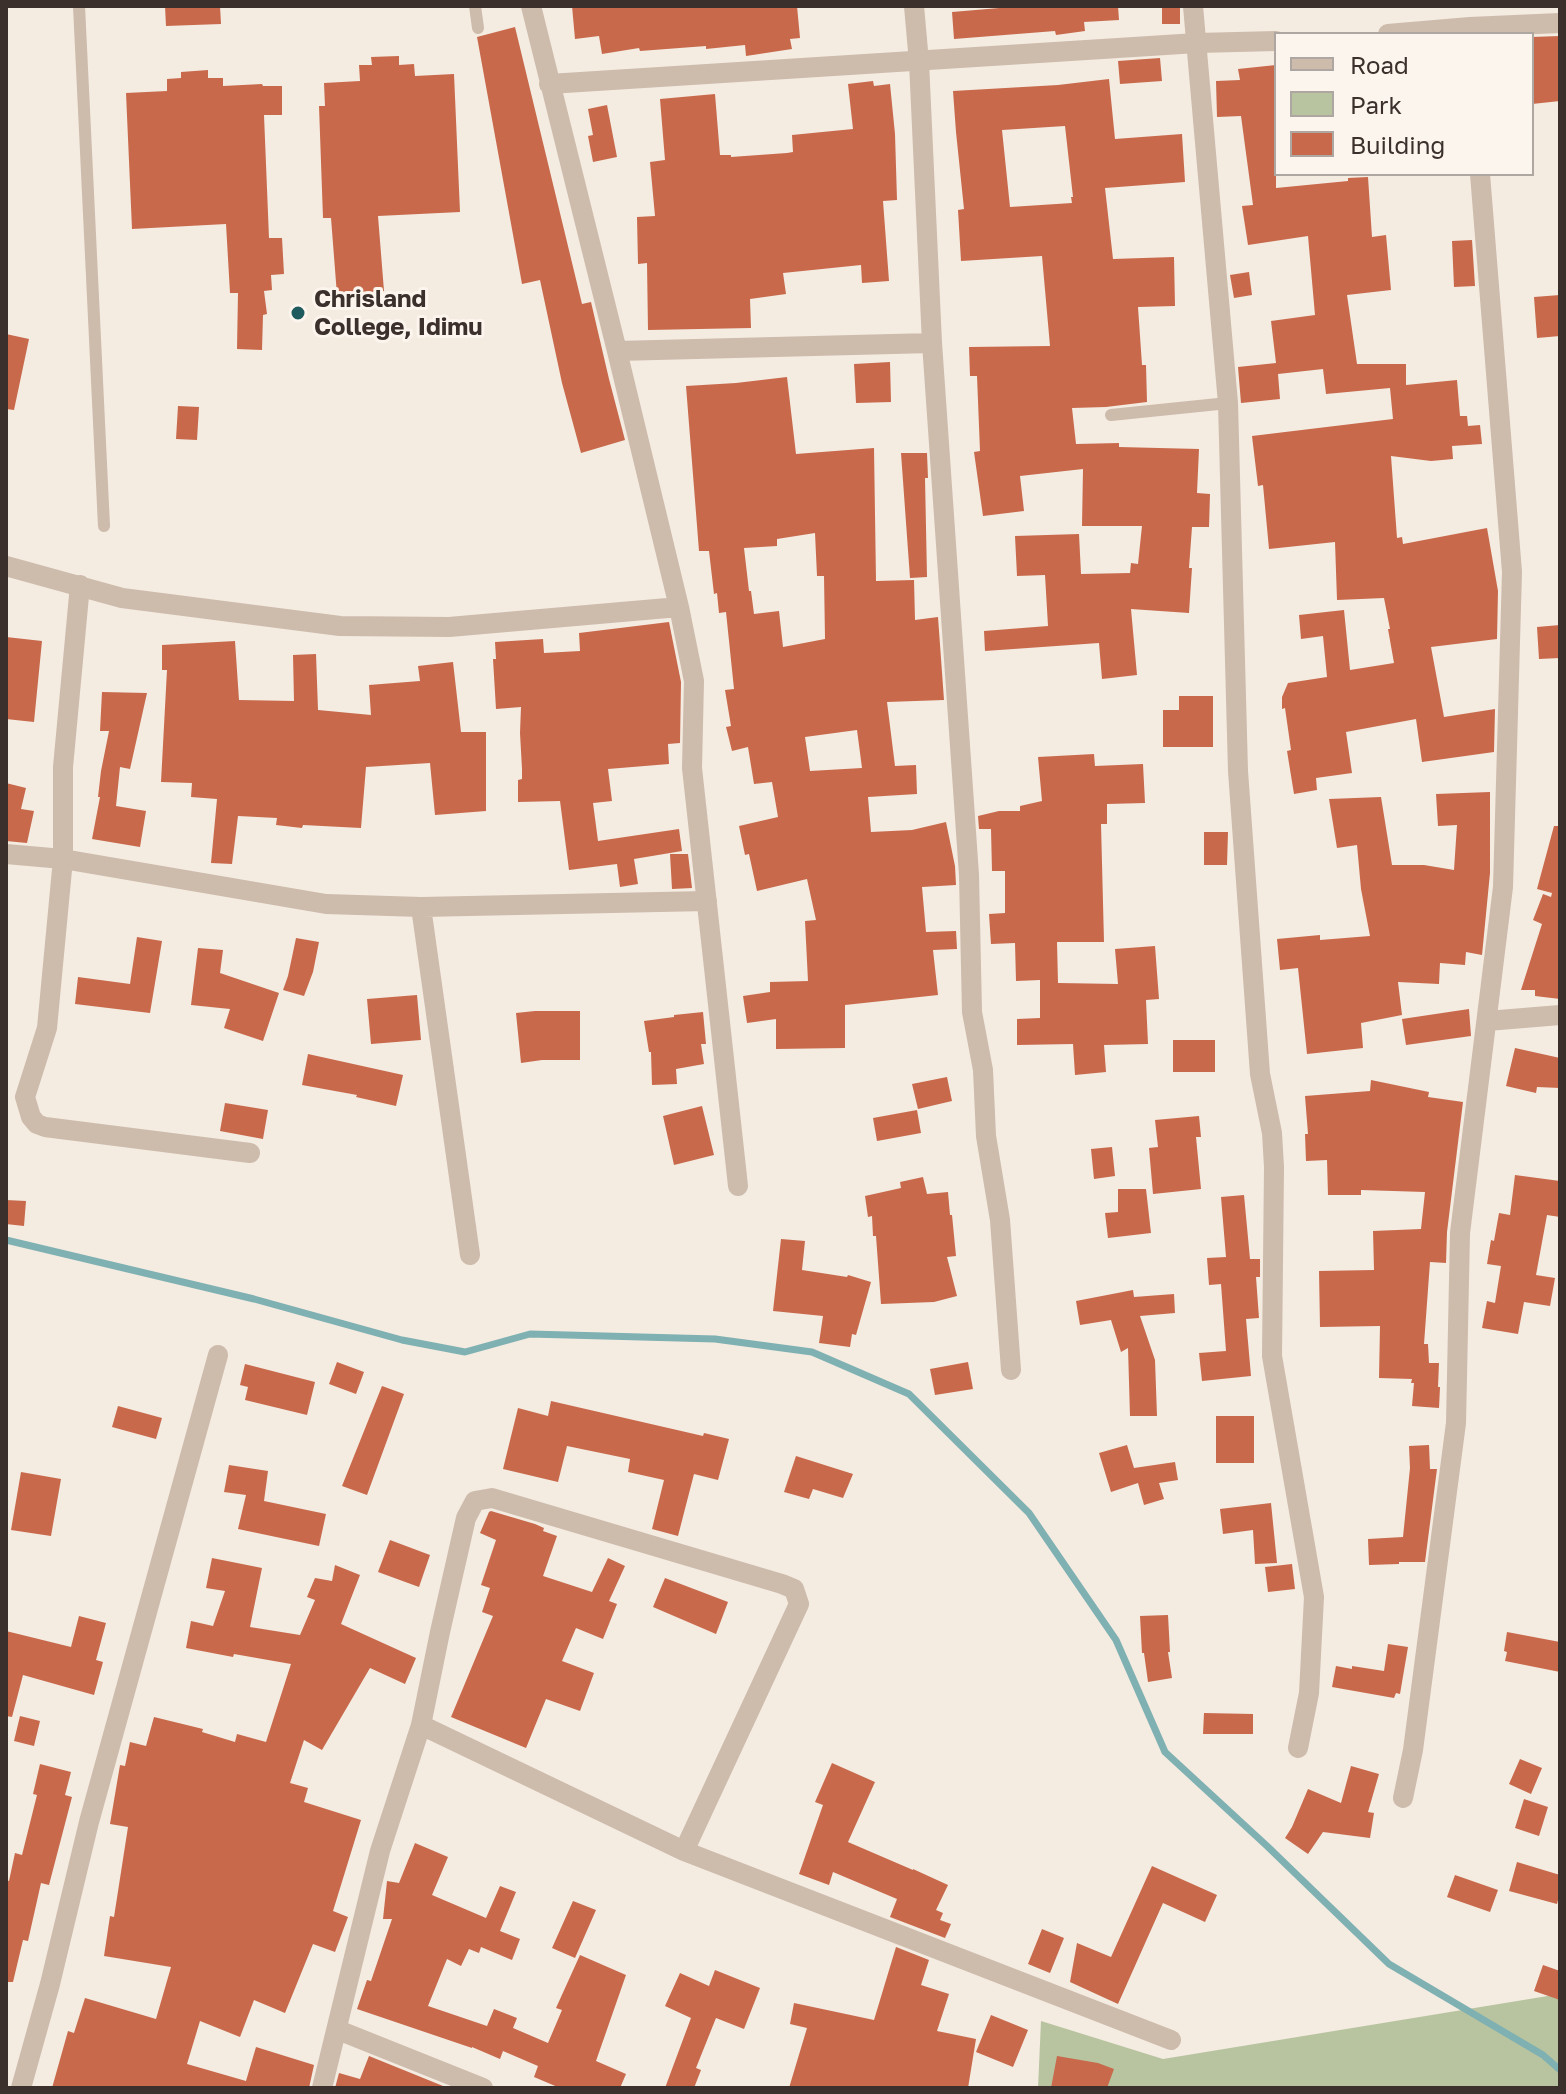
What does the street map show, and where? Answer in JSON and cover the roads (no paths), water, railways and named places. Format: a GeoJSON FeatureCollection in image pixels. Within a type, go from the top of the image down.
{"type":"FeatureCollection","features":[{"type":"Feature","properties":{"kind":"street"},"geometry":{"type":"LineString","coordinates":[[531,6],[679,607],[694,681],[692,768],[738,1186]]}},
{"type":"Feature","properties":{"kind":"street"},"geometry":{"type":"LineString","coordinates":[[914,6],[932,343],[969,875],[972,1012],[983,1070],[986,1136],[1000,1220],[1011,1370]]}},
{"type":"Feature","properties":{"kind":"street"},"geometry":{"type":"LineString","coordinates":[[1193,6],[1228,403],[1238,771],[1260,1074],[1272,1133],[1274,1167],[1272,1356],[1314,1597],[1309,1693],[1298,1748]]}},
{"type":"Feature","properties":{"kind":"street"},"geometry":{"type":"LineString","coordinates":[[1468,6],[1470,31]]}},
{"type":"Feature","properties":{"kind":"street"},"geometry":{"type":"LineString","coordinates":[[1443,32],[1560,23]]}},
{"type":"Feature","properties":{"kind":"street"},"geometry":{"type":"LineString","coordinates":[[549,84],[1197,43],[1274,41]]}},
{"type":"Feature","properties":{"kind":"street"},"geometry":{"type":"LineString","coordinates":[[1403,1798],[1413,1750],[1456,1423],[1460,1233],[1503,887],[1512,572],[1480,176]]}},
{"type":"Feature","properties":{"kind":"street"},"geometry":{"type":"LineString","coordinates":[[617,351],[932,343]]}},
{"type":"Feature","properties":{"kind":"street"},"geometry":{"type":"LineString","coordinates":[[6,566],[122,598],[340,626],[449,627],[679,607]]}},
{"type":"Feature","properties":{"kind":"street"},"geometry":{"type":"LineString","coordinates":[[80,585],[63,767],[63,859],[47,1028],[25,1097],[31,1117],[45,1127],[250,1153]]}},
{"type":"Feature","properties":{"kind":"street"},"geometry":{"type":"LineString","coordinates":[[6,854],[63,859],[326,904],[421,907],[707,901]]}},
{"type":"Feature","properties":{"kind":"street"},"geometry":{"type":"LineString","coordinates":[[421,907],[470,1255]]}},
{"type":"Feature","properties":{"kind":"street"},"geometry":{"type":"LineString","coordinates":[[1487,1021],[1560,1015]]}},
{"type":"Feature","properties":{"kind":"street"},"geometry":{"type":"LineString","coordinates":[[21,2088],[89,1822],[218,1355]]}},
{"type":"Feature","properties":{"kind":"street"},"geometry":{"type":"LineString","coordinates":[[322,2088],[380,1851],[421,1725],[466,1518],[475,1501],[492,1498],[794,1589],[799,1604],[684,1851]]}},
{"type":"Feature","properties":{"kind":"street"},"geometry":{"type":"LineString","coordinates":[[421,1725],[684,1851],[1171,2040]]}},
{"type":"Feature","properties":{"kind":"street"},"geometry":{"type":"LineString","coordinates":[[338,2030],[483,2088]]}},
{"type":"Feature","properties":{"kind":"lane"},"geometry":{"type":"LineString","coordinates":[[79,6],[104,526]]}},
{"type":"Feature","properties":{"kind":"lane"},"geometry":{"type":"LineString","coordinates":[[475,6],[478,28]]}},
{"type":"Feature","properties":{"kind":"lane"},"geometry":{"type":"LineString","coordinates":[[1111,415],[1228,403]]}},
{"type":"Feature","properties":{"kind":"waterway"},"geometry":{"type":"LineString","coordinates":[[6,1240],[254,1299],[402,1340],[465,1352],[530,1334],[715,1339],[812,1352],[909,1394],[1029,1513],[1116,1640],[1165,1752],[1389,1964],[1543,2055],[1560,2070]]}},
{"type":"Feature","properties":{"kind":"place","name":"Chrisland College, Idimu"},"geometry":{"type":"Point","coordinates":[298,313]}}]}
